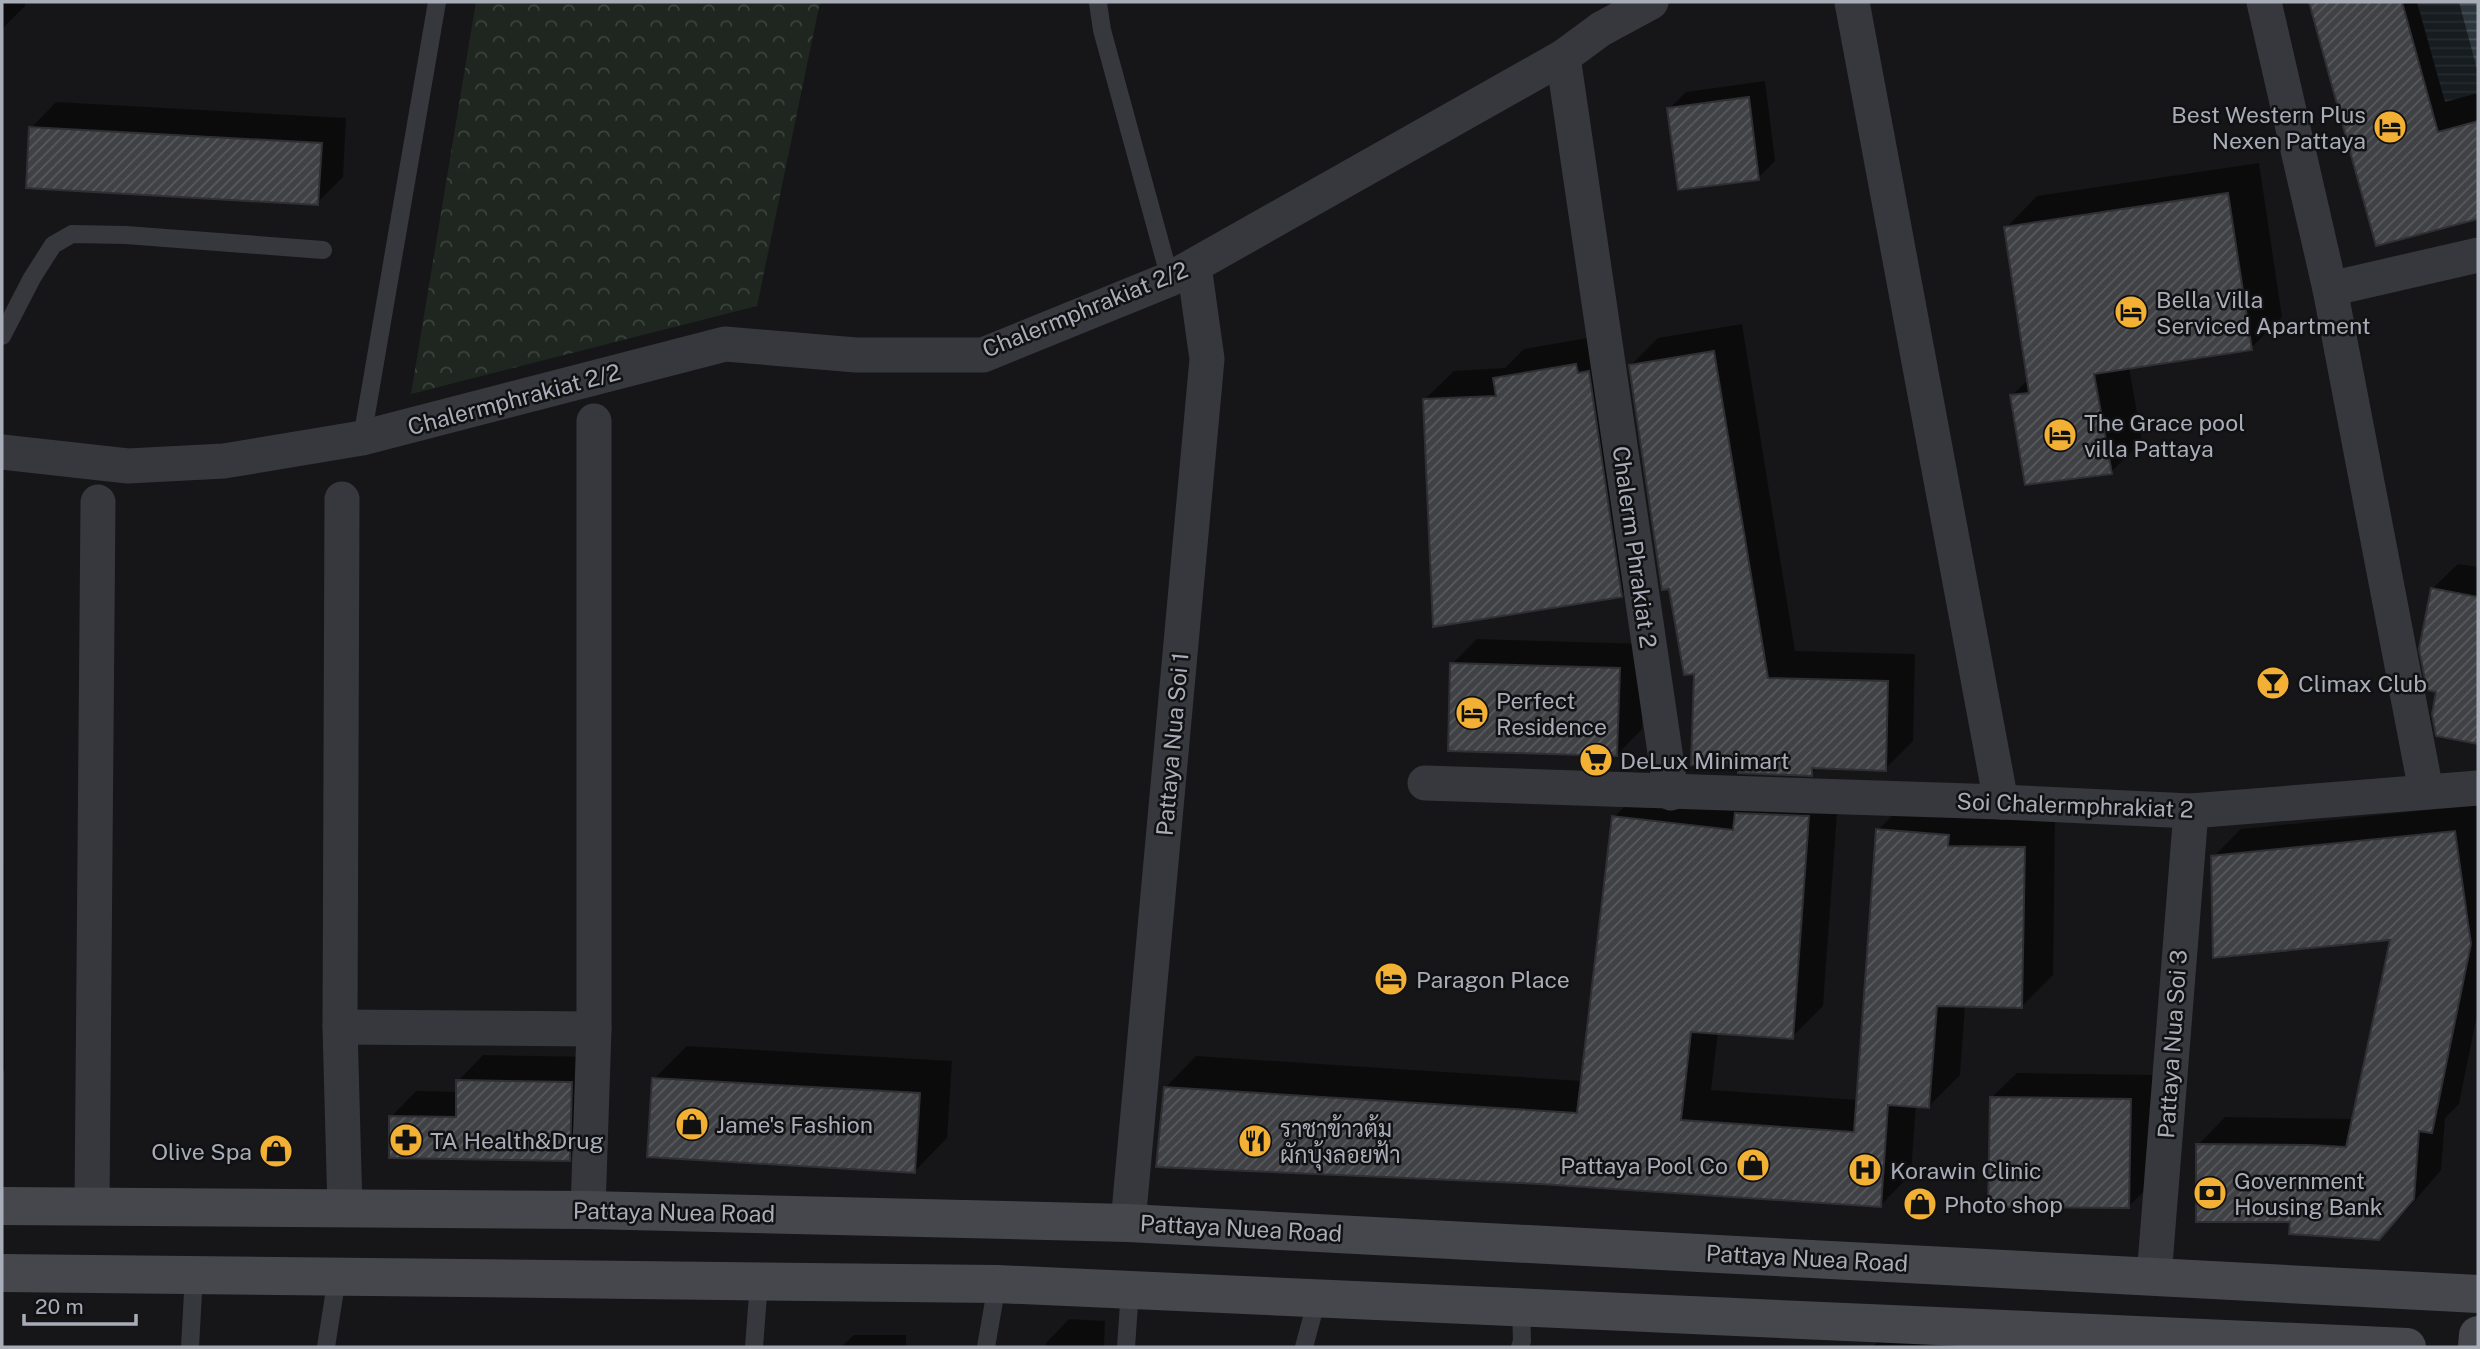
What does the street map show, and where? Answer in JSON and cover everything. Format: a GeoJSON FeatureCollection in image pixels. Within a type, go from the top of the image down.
{"type":"FeatureCollection","features":[{"type":"Feature","properties":{"kind":"main road","name":"Pattaya Nuea Road"},"geometry":{"type":"LineString","coordinates":[[2,1206],[588,1210],[1128,1223],[2478,1294]]}},
{"type":"Feature","properties":{"kind":"main road"},"geometry":{"type":"LineString","coordinates":[[2,1273],[998,1284],[2407,1347]]}},
{"type":"Feature","properties":{"kind":"main road"},"geometry":{"type":"LineString","coordinates":[[2477,1347],[2478,1335]]}},
{"type":"Feature","properties":{"kind":"street","name":"Chalermphrakiat 2/2"},"geometry":{"type":"LineString","coordinates":[[2,452],[128,466],[224,461],[362,438],[725,344],[856,355],[983,355],[1182,273],[1563,57],[1600,15],[1651,2]]}},
{"type":"Feature","properties":{"kind":"street"},"geometry":{"type":"LineString","coordinates":[[1852,2],[2001,802]]}},
{"type":"Feature","properties":{"kind":"street"},"geometry":{"type":"LineString","coordinates":[[2264,2],[2330,289],[2426,791]]}},
{"type":"Feature","properties":{"kind":"street","name":"Chalerm Phrakiat 2"},"geometry":{"type":"LineString","coordinates":[[1563,57],[1671,793]]}},
{"type":"Feature","properties":{"kind":"street"},"geometry":{"type":"LineString","coordinates":[[2330,289],[2478,256]]}},
{"type":"Feature","properties":{"kind":"street","name":"Pattaya Nua Soi 1"},"geometry":{"type":"LineString","coordinates":[[1128,1223],[1207,359],[1182,273]]}},
{"type":"Feature","properties":{"kind":"street"},"geometry":{"type":"LineString","coordinates":[[588,1210],[594,1028],[594,421]]}},
{"type":"Feature","properties":{"kind":"street"},"geometry":{"type":"LineString","coordinates":[[342,499],[340,1027],[345,1209]]}},
{"type":"Feature","properties":{"kind":"street"},"geometry":{"type":"LineString","coordinates":[[92,1206],[98,502]]}},
{"type":"Feature","properties":{"kind":"street"},"geometry":{"type":"LineString","coordinates":[[1425,783],[1671,793]]}},
{"type":"Feature","properties":{"kind":"street","name":"Soi Chalermphrakiat 2"},"geometry":{"type":"LineString","coordinates":[[1671,793],[2001,802],[2191,811],[2478,788]]}},
{"type":"Feature","properties":{"kind":"street","name":"Pattaya Nua Soi 3"},"geometry":{"type":"LineString","coordinates":[[2154,1277],[2191,811]]}},
{"type":"Feature","properties":{"kind":"street"},"geometry":{"type":"LineString","coordinates":[[340,1027],[594,1028]]}},
{"type":"Feature","properties":{"kind":"lane"},"geometry":{"type":"LineString","coordinates":[[362,438],[437,2]]}},
{"type":"Feature","properties":{"kind":"lane"},"geometry":{"type":"LineString","coordinates":[[1098,3],[1102,30],[1182,273]]}},
{"type":"Feature","properties":{"kind":"lane"},"geometry":{"type":"LineString","coordinates":[[2,336],[52,245],[72,234],[126,235],[323,250]]}},
{"type":"Feature","properties":{"kind":"lane"},"geometry":{"type":"LineString","coordinates":[[190,1347],[194,1275]]}},
{"type":"Feature","properties":{"kind":"lane"},"geometry":{"type":"LineString","coordinates":[[326,1347],[337,1277]]}},
{"type":"Feature","properties":{"kind":"lane"},"geometry":{"type":"LineString","coordinates":[[754,1347],[759,1282]]}},
{"type":"Feature","properties":{"kind":"lane"},"geometry":{"type":"LineString","coordinates":[[986,1347],[998,1284]]}},
{"type":"Feature","properties":{"kind":"lane"},"geometry":{"type":"LineString","coordinates":[[1126,1347],[1130,1290]]}},
{"type":"Feature","properties":{"kind":"lane"},"geometry":{"type":"LineString","coordinates":[[1304,1347],[1317,1299]]}},
{"type":"Feature","properties":{"kind":"lane"},"geometry":{"type":"LineString","coordinates":[[1520,1347],[1521,1308]]}},
{"type":"Feature","properties":{"kind":"green space"},"geometry":{"type":"Polygon","coordinates":[[[476,2],[820,2],[757,306],[411,394],[476,2]]]}},
{"type":"Feature","properties":{"kind":"shaded area"},"geometry":{"type":"Polygon","coordinates":[[[2417,2],[2478,2],[2478,93],[2445,102],[2417,2]]]}},
{"type":"Feature","properties":{"kind":"building","name":"Best Western Plus Nexen Pattaya"},"geometry":{"type":"Polygon","coordinates":[[[2309,2],[2402,2],[2438,132],[2478,121],[2478,219],[2376,246],[2309,2]]]}},
{"type":"Feature","properties":{"kind":"building"},"geometry":{"type":"Polygon","coordinates":[[[1749,97],[1759,180],[1678,190],[1667,108],[1749,97]]]}},
{"type":"Feature","properties":{"kind":"building"},"geometry":{"type":"Polygon","coordinates":[[[29,127],[322,143],[318,205],[26,188],[29,127]]]}},
{"type":"Feature","properties":{"kind":"building","name":"Bella Villa Serviced Apartment"},"geometry":{"type":"Polygon","coordinates":[[[2228,193],[2252,350],[2094,374],[2112,474],[2025,485],[2010,395],[2029,393],[2004,227],[2228,193]]]}},
{"type":"Feature","properties":{"kind":"building"},"geometry":{"type":"Polygon","coordinates":[[[1714,351],[1768,678],[1888,681],[1886,771],[1812,768],[1812,776],[1738,773],[1738,766],[1691,765],[1694,674],[1684,675],[1669,589],[1662,590],[1629,365],[1714,351]]]}},
{"type":"Feature","properties":{"kind":"building"},"geometry":{"type":"Polygon","coordinates":[[[1576,364],[1578,373],[1589,371],[1622,597],[1433,627],[1423,399],[1496,396],[1493,378],[1576,364]]]}},
{"type":"Feature","properties":{"kind":"building"},"geometry":{"type":"Polygon","coordinates":[[[2431,588],[2478,597],[2478,744],[2436,736],[2432,714],[2436,692],[2427,690],[2419,649],[2431,588]]]}},
{"type":"Feature","properties":{"kind":"building"},"geometry":{"type":"Polygon","coordinates":[[[1450,663],[1620,668],[1617,756],[1448,751],[1450,663]]]}},
{"type":"Feature","properties":{"kind":"building"},"geometry":{"type":"Polygon","coordinates":[[[1735,813],[1809,816],[1793,1039],[1691,1032],[1681,1120],[1854,1132],[1876,829],[1949,835],[1948,846],[2025,847],[2022,1008],[1937,1006],[1929,1108],[1888,1105],[1881,1207],[1541,1184],[1156,1167],[1164,1087],[1577,1113],[1612,816],[1733,830],[1735,813]]]}},
{"type":"Feature","properties":{"kind":"building"},"geometry":{"type":"Polygon","coordinates":[[[2455,831],[2471,944],[2432,1133],[2419,1131],[2414,1199],[2379,1240],[2289,1234],[2290,1222],[2196,1222],[2196,1144],[2346,1147],[2390,940],[2213,958],[2211,856],[2455,831]]]}},
{"type":"Feature","properties":{"kind":"building"},"geometry":{"type":"Polygon","coordinates":[[[652,1078],[920,1093],[915,1173],[647,1157],[652,1078]]]}},
{"type":"Feature","properties":{"kind":"building"},"geometry":{"type":"Polygon","coordinates":[[[456,1080],[572,1082],[570,1161],[389,1158],[389,1116],[456,1117],[456,1080]]]}},
{"type":"Feature","properties":{"kind":"building"},"geometry":{"type":"Polygon","coordinates":[[[1990,1097],[2131,1099],[2129,1208],[1988,1207],[1990,1097]]]}},
{"type":"Feature","properties":{"kind":"place","name":"Best Western Plus Nexen Pattaya"},"geometry":{"type":"Point","coordinates":[2390,127]}},
{"type":"Feature","properties":{"kind":"place","name":"Bella Villa Serviced Apartment"},"geometry":{"type":"Point","coordinates":[2131,312]}},
{"type":"Feature","properties":{"kind":"place","name":"The Grace pool villa Pattaya"},"geometry":{"type":"Point","coordinates":[2060,435]}},
{"type":"Feature","properties":{"kind":"place","name":"Climax Club"},"geometry":{"type":"Point","coordinates":[2273,683]}},
{"type":"Feature","properties":{"kind":"place","name":"Perfect Residence"},"geometry":{"type":"Point","coordinates":[1472,713]}},
{"type":"Feature","properties":{"kind":"place","name":"DeLux Minimart"},"geometry":{"type":"Point","coordinates":[1596,760]}},
{"type":"Feature","properties":{"kind":"place","name":"Paragon Place"},"geometry":{"type":"Point","coordinates":[1391,979]}},
{"type":"Feature","properties":{"kind":"place","name":"Jame's Fashion"},"geometry":{"type":"Point","coordinates":[692,1124]}},
{"type":"Feature","properties":{"kind":"place","name":"TA Health&Drug"},"geometry":{"type":"Point","coordinates":[406,1140]}},
{"type":"Feature","properties":{"kind":"place","name":"ราชาข้าวต้ม ผักบุ้งลอยฟ้า"},"geometry":{"type":"Point","coordinates":[1255,1141]}},
{"type":"Feature","properties":{"kind":"place","name":"Olive Spa"},"geometry":{"type":"Point","coordinates":[276,1151]}},
{"type":"Feature","properties":{"kind":"place","name":"Pattaya Pool Co"},"geometry":{"type":"Point","coordinates":[1753,1165]}},
{"type":"Feature","properties":{"kind":"place","name":"Korawin Clinic"},"geometry":{"type":"Point","coordinates":[1865,1170]}},
{"type":"Feature","properties":{"kind":"place","name":"Government Housing Bank"},"geometry":{"type":"Point","coordinates":[2210,1193]}},
{"type":"Feature","properties":{"kind":"place","name":"Photo shop"},"geometry":{"type":"Point","coordinates":[1920,1204]}}]}
